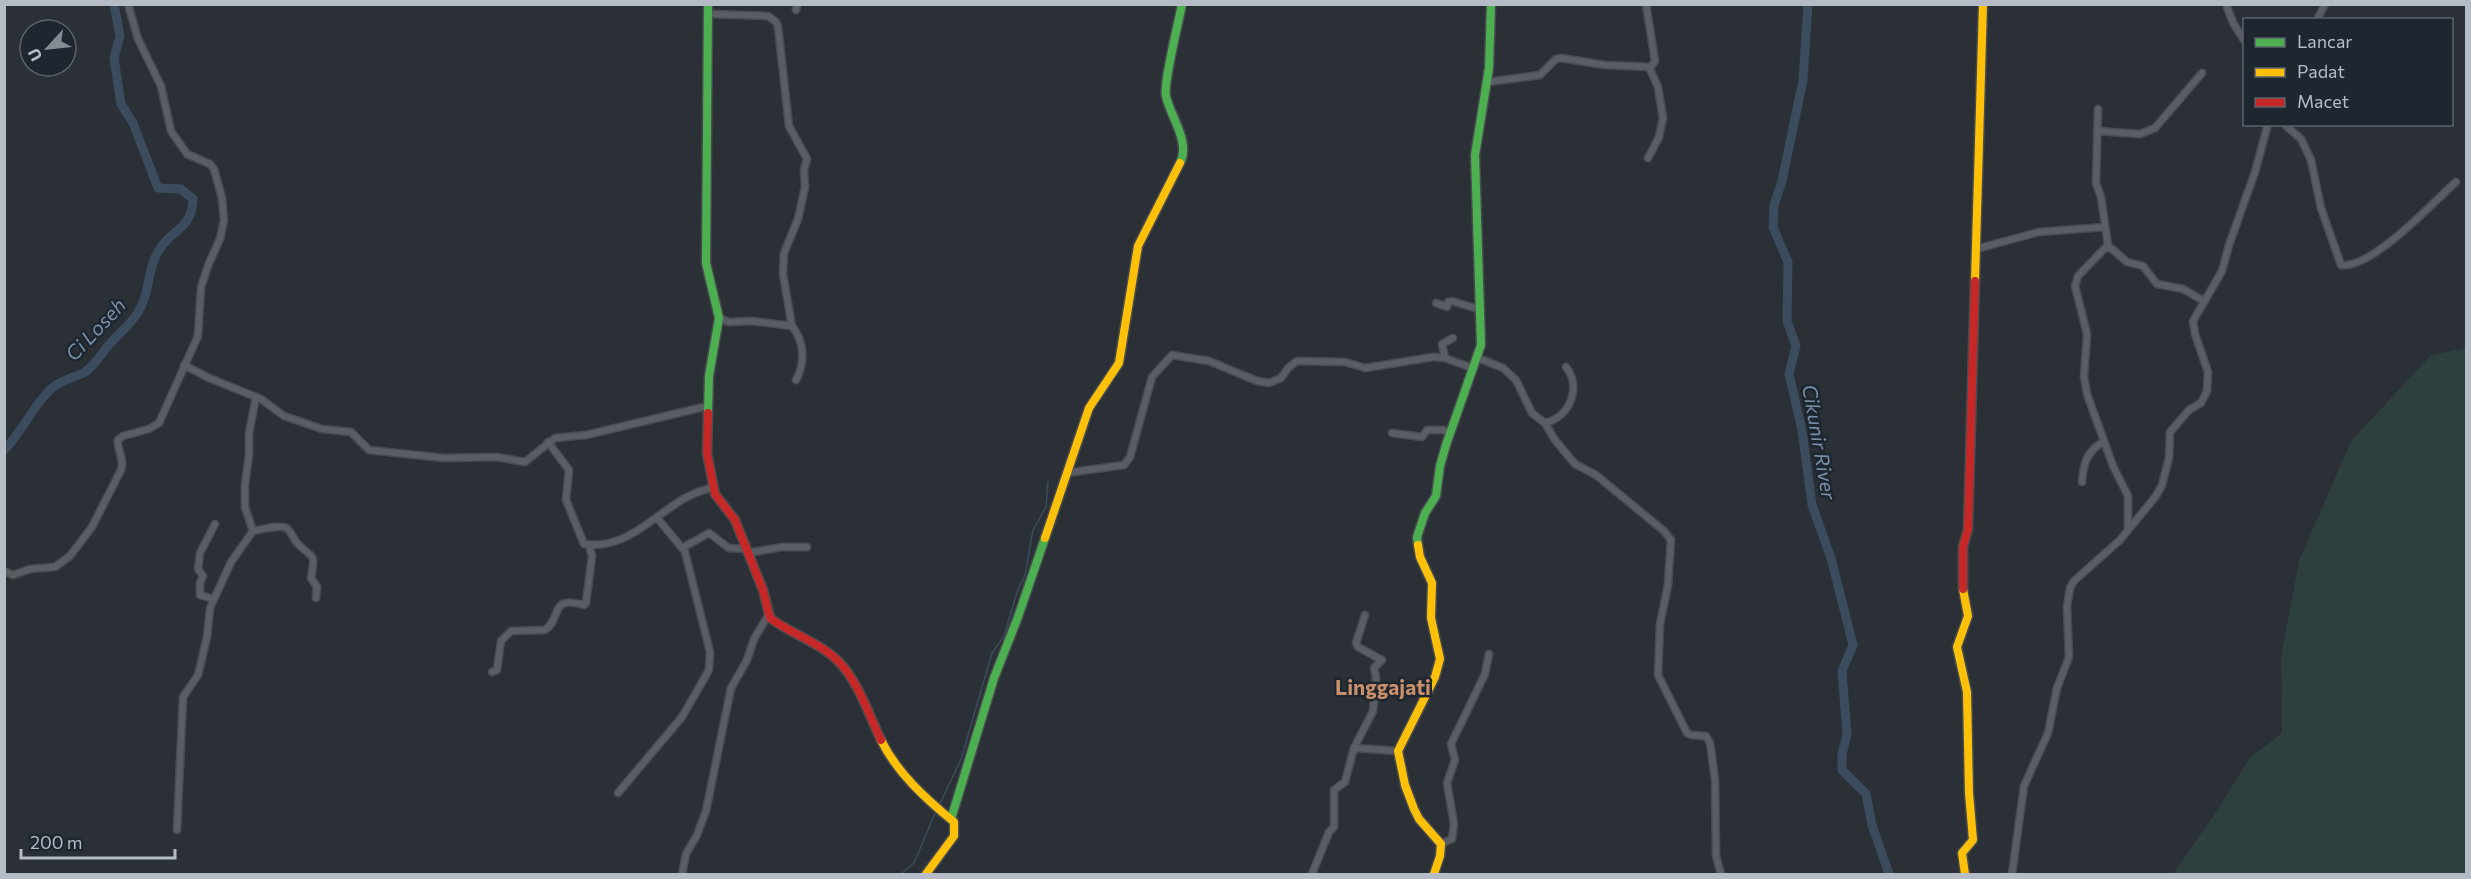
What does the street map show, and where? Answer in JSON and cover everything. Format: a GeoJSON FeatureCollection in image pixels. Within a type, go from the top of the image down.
{"type":"FeatureCollection","features":[{"type":"Feature","properties":{"kind":"street"},"geometry":{"type":"LineString","coordinates":[[4,571],[13,575],[33,568],[55,567],[70,556],[92,527],[121,470],[123,462],[118,440],[123,436],[149,429],[164,417],[199,332],[201,288],[220,239],[224,220],[222,198],[214,169],[210,164],[188,154],[171,131],[161,86],[138,39],[129,4]]}},
{"type":"Feature","properties":{"kind":"street"},"geometry":{"type":"LineString","coordinates":[[708,4],[706,263],[719,318],[710,370],[708,406],[707,453],[713,488],[716,498],[735,520],[763,590],[769,614],[779,625],[817,645],[838,661],[856,689],[880,742],[888,754],[934,806],[955,825],[954,836],[926,874]]}},
{"type":"Feature","properties":{"kind":"street"},"geometry":{"type":"LineString","coordinates":[[951,819],[994,678],[1018,617],[1091,404],[1119,363],[1138,246],[1182,159],[1181,137],[1166,94],[1182,4]]}},
{"type":"Feature","properties":{"kind":"street"},"geometry":{"type":"LineString","coordinates":[[1434,874],[1441,844],[1419,819],[1414,809],[1405,785],[1398,751],[1439,667],[1438,648],[1431,618],[1432,583],[1420,557],[1417,537],[1425,513],[1436,496],[1440,466],[1472,368],[1478,358],[1482,340],[1475,155],[1487,82],[1491,4]]}},
{"type":"Feature","properties":{"kind":"street"},"geometry":{"type":"LineString","coordinates":[[1487,82],[1540,75],[1561,57],[1605,65],[1649,67],[1654,65],[1646,4]]}},
{"type":"Feature","properties":{"kind":"street"},"geometry":{"type":"LineString","coordinates":[[1965,874],[1962,850],[1973,840],[1969,793],[1967,692],[1957,647],[1968,616],[1962,590],[1962,556],[1968,530],[1983,4]]}},
{"type":"Feature","properties":{"kind":"street"},"geometry":{"type":"LineString","coordinates":[[2226,4],[2233,23],[2243,38]]}},
{"type":"Feature","properties":{"kind":"street"},"geometry":{"type":"LineString","coordinates":[[2318,18],[2325,4]]}},
{"type":"Feature","properties":{"kind":"street"},"geometry":{"type":"LineString","coordinates":[[708,14],[768,16],[778,26],[786,115],[789,126],[807,159],[804,170],[805,188],[798,219],[784,253],[783,274],[792,326],[798,335],[803,359],[801,372],[796,380]]}},
{"type":"Feature","properties":{"kind":"street"},"geometry":{"type":"LineString","coordinates":[[1648,158],[1659,136],[1663,118],[1658,87],[1649,67]]}},
{"type":"Feature","properties":{"kind":"street"},"geometry":{"type":"LineString","coordinates":[[2097,131],[2140,134],[2155,128],[2202,73]]}},
{"type":"Feature","properties":{"kind":"street"},"geometry":{"type":"LineString","coordinates":[[2098,109],[2096,183],[2107,248]]}},
{"type":"Feature","properties":{"kind":"street"},"geometry":{"type":"LineString","coordinates":[[2012,874],[2024,786],[2045,741],[2059,682],[2069,657],[2067,606],[2070,588],[2128,531],[2156,496],[2162,485],[2169,458],[2170,432],[2189,410],[2200,403],[2207,392],[2208,372],[2193,321],[2222,271],[2255,172],[2267,126]]}},
{"type":"Feature","properties":{"kind":"street"},"geometry":{"type":"LineString","coordinates":[[2286,126],[2301,139],[2311,160],[2321,207],[2339,263],[2342,264],[2349,265],[2379,252],[2456,182]]}},
{"type":"Feature","properties":{"kind":"street"},"geometry":{"type":"LineString","coordinates":[[1976,249],[2039,232],[2105,227]]}},
{"type":"Feature","properties":{"kind":"street"},"geometry":{"type":"LineString","coordinates":[[2107,248],[2112,249],[2127,262],[2143,266],[2157,284],[2184,289],[2204,301]]}},
{"type":"Feature","properties":{"kind":"street"},"geometry":{"type":"LineString","coordinates":[[2107,248],[2082,272],[2075,286],[2087,333],[2084,377],[2087,394],[2103,442],[2127,492],[2128,531]]}},
{"type":"Feature","properties":{"kind":"street"},"geometry":{"type":"LineString","coordinates":[[1436,303],[1447,307],[1448,302],[1452,301],[1481,310]]}},
{"type":"Feature","properties":{"kind":"street"},"geometry":{"type":"LineString","coordinates":[[719,318],[729,322],[751,321],[792,326]]}},
{"type":"Feature","properties":{"kind":"street"},"geometry":{"type":"LineString","coordinates":[[1445,358],[1442,344],[1453,338]]}},
{"type":"Feature","properties":{"kind":"street"},"geometry":{"type":"LineString","coordinates":[[1066,473],[1124,465],[1130,457],[1152,377],[1172,355],[1209,361],[1257,381],[1269,383],[1281,378],[1297,361],[1345,362],[1365,368],[1433,357],[1445,358],[1472,368]]}},
{"type":"Feature","properties":{"kind":"street"},"geometry":{"type":"LineString","coordinates":[[1478,358],[1510,374],[1521,387],[1534,417],[1545,423],[1555,440],[1575,464],[1596,475],[1664,531],[1671,540],[1668,585],[1660,624],[1658,675],[1687,733],[1706,736],[1710,743],[1715,779],[1716,856],[1720,874]]}},
{"type":"Feature","properties":{"kind":"street"},"geometry":{"type":"LineString","coordinates":[[184,364],[209,378],[256,397],[295,421],[322,429],[351,432],[363,445],[379,452],[401,452],[444,458],[497,457],[525,462],[535,456],[548,441],[555,438],[586,435],[708,406]]}},
{"type":"Feature","properties":{"kind":"street"},"geometry":{"type":"LineString","coordinates":[[1545,423],[1558,419],[1564,414],[1570,402],[1575,384],[1574,378],[1566,367]]}},
{"type":"Feature","properties":{"kind":"street"},"geometry":{"type":"LineString","coordinates":[[253,531],[245,507],[245,485],[249,432],[256,397]]}},
{"type":"Feature","properties":{"kind":"street"},"geometry":{"type":"LineString","coordinates":[[1392,433],[1422,436],[1427,430],[1437,429],[1451,433]]}},
{"type":"Feature","properties":{"kind":"street"},"geometry":{"type":"LineString","coordinates":[[548,441],[569,470],[566,500],[584,544],[600,546],[609,543],[645,527],[692,493],[713,488]]}},
{"type":"Feature","properties":{"kind":"street"},"geometry":{"type":"LineString","coordinates":[[2082,482],[2083,469],[2088,455],[2092,449],[2103,442]]}},
{"type":"Feature","properties":{"kind":"street"},"geometry":{"type":"LineString","coordinates":[[2129,508],[2138,518]]}},
{"type":"Feature","properties":{"kind":"street"},"geometry":{"type":"LineString","coordinates":[[618,793],[682,717],[709,670],[710,652],[684,548],[658,519]]}},
{"type":"Feature","properties":{"kind":"street"},"geometry":{"type":"LineString","coordinates":[[214,599],[200,595],[200,583],[203,576],[198,569],[198,556],[215,524]]}},
{"type":"Feature","properties":{"kind":"street"},"geometry":{"type":"LineString","coordinates":[[177,830],[183,697],[198,675],[207,637],[209,611],[214,599],[231,562],[253,531],[283,527],[289,530],[297,543],[313,557],[314,566],[311,578],[316,587],[316,598]]}},
{"type":"Feature","properties":{"kind":"street"},"geometry":{"type":"LineString","coordinates":[[684,548],[711,533],[729,548],[747,551],[807,547]]}},
{"type":"Feature","properties":{"kind":"street"},"geometry":{"type":"LineString","coordinates":[[492,672],[497,670],[501,641],[511,631],[545,630],[549,628],[558,606],[562,603],[584,605],[586,603],[592,555],[589,545]]}},
{"type":"Feature","properties":{"kind":"street"},"geometry":{"type":"LineString","coordinates":[[682,874],[686,854],[697,835],[706,811],[731,688],[747,660],[754,639],[769,614]]}},
{"type":"Feature","properties":{"kind":"street"},"geometry":{"type":"LineString","coordinates":[[1312,874],[1329,832],[1334,827],[1334,790],[1345,782],[1354,748],[1371,718],[1376,676],[1374,668],[1382,660],[1358,647],[1356,643],[1365,615]]}},
{"type":"Feature","properties":{"kind":"street"},"geometry":{"type":"LineString","coordinates":[[1441,844],[1452,839],[1454,832],[1447,783],[1452,763],[1455,760],[1451,744],[1485,674],[1489,654]]}},
{"type":"Feature","properties":{"kind":"street"},"geometry":{"type":"LineString","coordinates":[[1354,748],[1398,751]]}},
{"type":"Feature","properties":{"kind":"shaded area"},"geometry":{"type":"Polygon","coordinates":[[[2466,348],[2466,874],[2173,874],[2218,809],[2250,757],[2282,733],[2281,657],[2299,561],[2351,441],[2431,355],[2466,348]]]}},
{"type":"Feature","properties":{"kind":"waterway","name":"Ci Loseh"},"geometry":{"type":"LineString","coordinates":[[4,450],[52,388],[89,369],[134,318],[145,298],[152,266],[159,250],[185,223],[192,209],[193,199],[181,189],[158,188],[133,123],[121,104],[114,58],[120,36],[114,4]]}},
{"type":"Feature","properties":{"kind":"waterway","name":"Cikunir River"},"geometry":{"type":"LineString","coordinates":[[1808,4],[1803,80],[1782,181],[1774,205],[1773,227],[1788,262],[1787,321],[1796,346],[1789,374],[1802,430],[1812,505],[1831,558],[1853,645],[1842,671],[1847,735],[1842,754],[1842,770],[1866,794],[1872,825],[1889,874]]}},
{"type":"Feature","properties":{"kind":"waterway"},"geometry":{"type":"LineString","coordinates":[[940,804],[961,759],[992,653],[1004,636],[1018,589],[1025,575],[1033,530],[1046,507],[1048,481]]}},
{"type":"Feature","properties":{"kind":"waterway"},"geometry":{"type":"LineString","coordinates":[[901,874],[914,863],[936,811]]}},
{"type":"Feature","properties":{"kind":"traffic: fast"},"geometry":{"type":"LineString","coordinates":[[708,4],[706,263],[719,318],[709,376],[708,413]]}},
{"type":"Feature","properties":{"kind":"traffic: fast"},"geometry":{"type":"LineString","coordinates":[[1180,163],[1183,146],[1179,129],[1168,104],[1166,89],[1182,4]]}},
{"type":"Feature","properties":{"kind":"traffic: fast"},"geometry":{"type":"LineString","coordinates":[[1418,545],[1417,537],[1425,513],[1436,496],[1440,466],[1446,445],[1481,345],[1475,155],[1489,68],[1491,4]]}},
{"type":"Feature","properties":{"kind":"traffic: fast"},"geometry":{"type":"LineString","coordinates":[[951,819],[994,678],[1045,538]]}},
{"type":"Feature","properties":{"kind":"traffic: slow"},"geometry":{"type":"LineString","coordinates":[[1975,281],[1983,4]]}},
{"type":"Feature","properties":{"kind":"traffic: slow"},"geometry":{"type":"LineString","coordinates":[[1045,538],[1089,408],[1119,363],[1138,246],[1180,163]]}},
{"type":"Feature","properties":{"kind":"traffic: slow"},"geometry":{"type":"LineString","coordinates":[[1418,545],[1420,557],[1432,583],[1431,618],[1440,659],[1435,677],[1398,751],[1405,785],[1414,809],[1419,819],[1441,844],[1434,874]]}},
{"type":"Feature","properties":{"kind":"traffic: slow"},"geometry":{"type":"LineString","coordinates":[[1963,589],[1968,616],[1957,647],[1967,692],[1969,793],[1973,840],[1962,853],[1965,874]]}},
{"type":"Feature","properties":{"kind":"traffic: slow"},"geometry":{"type":"LineString","coordinates":[[881,740],[895,764],[923,795],[954,822],[954,836],[926,874]]}},
{"type":"Feature","properties":{"kind":"traffic: jam"},"geometry":{"type":"LineString","coordinates":[[1963,589],[1963,547],[1968,529],[1975,281]]}},
{"type":"Feature","properties":{"kind":"traffic: jam"},"geometry":{"type":"LineString","coordinates":[[708,413],[707,453],[715,494],[735,520],[763,590],[770,618],[838,661],[857,688],[881,740]]}},
{"type":"Feature","properties":{"kind":"district","name":"Linggajati"},"geometry":{"type":"Point","coordinates":[1383,686]}}]}
